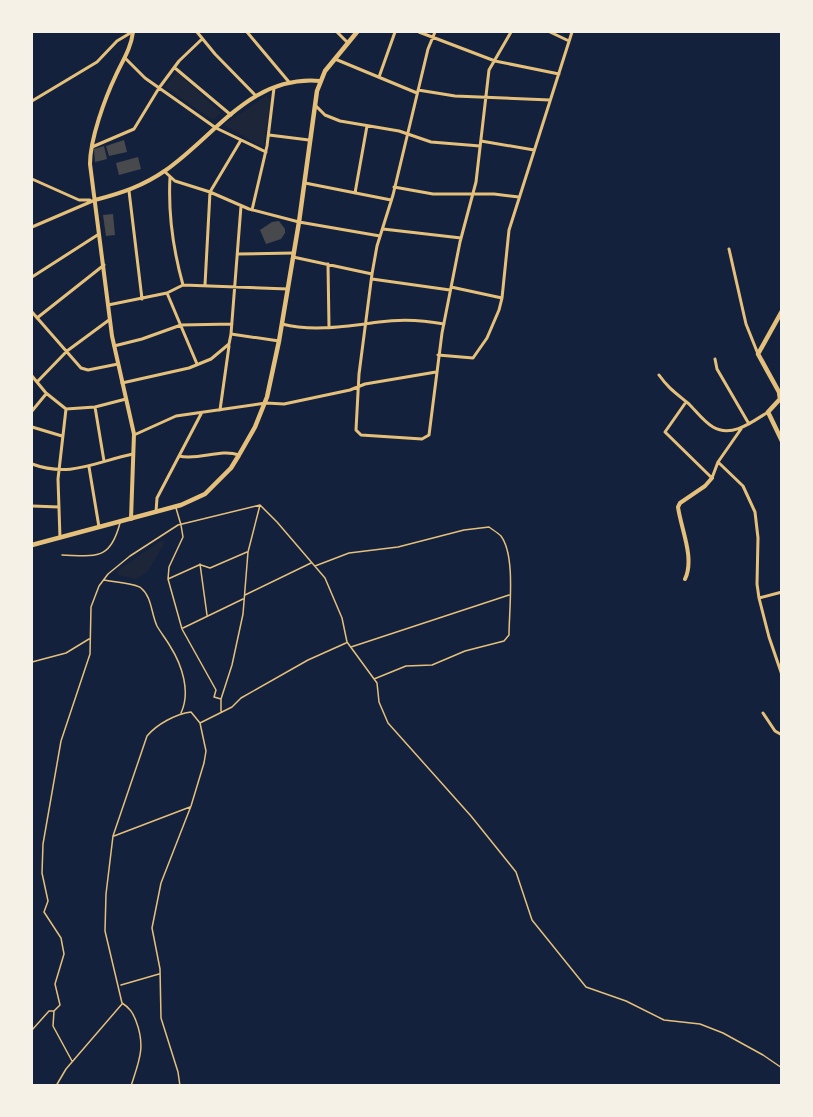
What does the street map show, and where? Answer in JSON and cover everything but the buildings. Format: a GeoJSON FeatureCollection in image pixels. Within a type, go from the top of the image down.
{"type":"FeatureCollection","features":[{"type":"Feature","properties":{"kind":"main road"},"geometry":{"type":"LineString","coordinates":[[32,545],[176,507],[205,494],[231,468],[266,403],[288,289],[314,103],[320,81],[357,32]]}},
{"type":"Feature","properties":{"kind":"main road"},"geometry":{"type":"LineString","coordinates":[[782,311],[758,354],[781,399],[768,412],[782,441]]}},
{"type":"Feature","properties":{"kind":"street"},"geometry":{"type":"LineString","coordinates":[[131,519],[134,435],[110,320],[90,148],[115,77],[132,44],[133,32]]}},
{"type":"Feature","properties":{"kind":"street"},"geometry":{"type":"LineString","coordinates":[[32,101],[97,62],[117,40],[133,32]]}},
{"type":"Feature","properties":{"kind":"street"},"geometry":{"type":"LineString","coordinates":[[197,32],[256,96]]}},
{"type":"Feature","properties":{"kind":"street"},"geometry":{"type":"LineString","coordinates":[[247,32],[289,82]]}},
{"type":"Feature","properties":{"kind":"street"},"geometry":{"type":"LineString","coordinates":[[337,32],[348,43]]}},
{"type":"Feature","properties":{"kind":"street"},"geometry":{"type":"LineString","coordinates":[[379,77],[395,32]]}},
{"type":"Feature","properties":{"kind":"street"},"geometry":{"type":"LineString","coordinates":[[418,32],[495,61],[559,74]]}},
{"type":"Feature","properties":{"kind":"street"},"geometry":{"type":"LineString","coordinates":[[435,32],[406,133],[371,279],[358,388],[356,430],[359,434],[425,438],[429,434],[438,355],[460,238],[476,182],[489,70],[511,32]]}},
{"type":"Feature","properties":{"kind":"street"},"geometry":{"type":"LineString","coordinates":[[550,32],[568,41]]}},
{"type":"Feature","properties":{"kind":"street"},"geometry":{"type":"LineString","coordinates":[[438,355],[468,359],[475,357],[495,321],[502,298],[509,230],[572,32]]}},
{"type":"Feature","properties":{"kind":"street"},"geometry":{"type":"LineString","coordinates":[[90,148],[134,129],[159,88],[179,62],[202,39]]}},
{"type":"Feature","properties":{"kind":"street"},"geometry":{"type":"LineString","coordinates":[[124,58],[145,78],[216,128],[266,152]]}},
{"type":"Feature","properties":{"kind":"street"},"geometry":{"type":"LineString","coordinates":[[335,59],[417,92],[550,100]]}},
{"type":"Feature","properties":{"kind":"street"},"geometry":{"type":"LineString","coordinates":[[176,68],[231,115]]}},
{"type":"Feature","properties":{"kind":"street"},"geometry":{"type":"LineString","coordinates":[[32,227],[95,200],[129,191],[164,171],[231,115],[274,86],[301,80],[320,81]]}},
{"type":"Feature","properties":{"kind":"street"},"geometry":{"type":"LineString","coordinates":[[252,210],[266,152],[274,86]]}},
{"type":"Feature","properties":{"kind":"street"},"geometry":{"type":"LineString","coordinates":[[314,103],[319,112],[340,121],[406,133],[431,142],[480,146]]}},
{"type":"Feature","properties":{"kind":"street"},"geometry":{"type":"LineString","coordinates":[[355,193],[366,126]]}},
{"type":"Feature","properties":{"kind":"street"},"geometry":{"type":"LineString","coordinates":[[269,135],[309,140]]}},
{"type":"Feature","properties":{"kind":"street"},"geometry":{"type":"LineString","coordinates":[[205,285],[210,192],[242,140]]}},
{"type":"Feature","properties":{"kind":"street"},"geometry":{"type":"LineString","coordinates":[[481,141],[534,150]]}},
{"type":"Feature","properties":{"kind":"street"},"geometry":{"type":"LineString","coordinates":[[164,171],[175,181],[210,192],[252,210],[299,222],[380,236]]}},
{"type":"Feature","properties":{"kind":"street"},"geometry":{"type":"LineString","coordinates":[[170,176],[171,234],[183,285]]}},
{"type":"Feature","properties":{"kind":"street"},"geometry":{"type":"LineString","coordinates":[[32,179],[79,200],[95,200]]}},
{"type":"Feature","properties":{"kind":"street"},"geometry":{"type":"LineString","coordinates":[[304,183],[391,200]]}},
{"type":"Feature","properties":{"kind":"street"},"geometry":{"type":"LineString","coordinates":[[394,187],[433,194],[473,193],[519,197]]}},
{"type":"Feature","properties":{"kind":"street"},"geometry":{"type":"LineString","coordinates":[[129,191],[142,299]]}},
{"type":"Feature","properties":{"kind":"street"},"geometry":{"type":"LineString","coordinates":[[220,411],[231,334],[241,206]]}},
{"type":"Feature","properties":{"kind":"street"},"geometry":{"type":"LineString","coordinates":[[382,229],[460,238]]}},
{"type":"Feature","properties":{"kind":"street"},"geometry":{"type":"LineString","coordinates":[[32,277],[100,233]]}},
{"type":"Feature","properties":{"kind":"street"},"geometry":{"type":"LineString","coordinates":[[729,249],[746,324],[758,354]]}},
{"type":"Feature","properties":{"kind":"street"},"geometry":{"type":"LineString","coordinates":[[237,254],[293,255],[372,274]]}},
{"type":"Feature","properties":{"kind":"street"},"geometry":{"type":"LineString","coordinates":[[328,264],[329,327]]}},
{"type":"Feature","properties":{"kind":"street"},"geometry":{"type":"LineString","coordinates":[[37,318],[104,265]]}},
{"type":"Feature","properties":{"kind":"street"},"geometry":{"type":"LineString","coordinates":[[371,279],[502,298]]}},
{"type":"Feature","properties":{"kind":"street"},"geometry":{"type":"LineString","coordinates":[[108,305],[167,293],[183,285],[288,289]]}},
{"type":"Feature","properties":{"kind":"street"},"geometry":{"type":"LineString","coordinates":[[167,293],[196,364]]}},
{"type":"Feature","properties":{"kind":"street"},"geometry":{"type":"LineString","coordinates":[[32,312],[81,368],[88,370],[118,364]]}},
{"type":"Feature","properties":{"kind":"street"},"geometry":{"type":"LineString","coordinates":[[37,382],[67,351],[110,320]]}},
{"type":"Feature","properties":{"kind":"street"},"geometry":{"type":"LineString","coordinates":[[282,324],[294,327],[329,327],[397,321],[428,321],[444,324]]}},
{"type":"Feature","properties":{"kind":"street"},"geometry":{"type":"LineString","coordinates":[[114,346],[142,339],[181,324],[232,324]]}},
{"type":"Feature","properties":{"kind":"street"},"geometry":{"type":"LineString","coordinates":[[231,334],[279,341]]}},
{"type":"Feature","properties":{"kind":"street"},"geometry":{"type":"LineString","coordinates":[[122,383],[211,359],[229,344]]}},
{"type":"Feature","properties":{"kind":"street"},"geometry":{"type":"LineString","coordinates":[[715,359],[717,369],[749,424]]}},
{"type":"Feature","properties":{"kind":"street"},"geometry":{"type":"LineString","coordinates":[[134,435],[168,419],[266,403],[284,404],[358,388],[365,384],[436,372]]}},
{"type":"Feature","properties":{"kind":"street"},"geometry":{"type":"LineString","coordinates":[[659,375],[669,390],[686,402],[711,426],[721,430],[741,429]]}},
{"type":"Feature","properties":{"kind":"street"},"geometry":{"type":"LineString","coordinates":[[32,376],[46,393],[66,409],[94,407],[126,399]]}},
{"type":"Feature","properties":{"kind":"street"},"geometry":{"type":"LineString","coordinates":[[32,411],[46,393]]}},
{"type":"Feature","properties":{"kind":"street"},"geometry":{"type":"LineString","coordinates":[[686,402],[665,432],[712,478]]}},
{"type":"Feature","properties":{"kind":"street"},"geometry":{"type":"LineString","coordinates":[[94,407],[104,461]]}},
{"type":"Feature","properties":{"kind":"street"},"geometry":{"type":"LineString","coordinates":[[60,538],[59,471],[66,409]]}},
{"type":"Feature","properties":{"kind":"street"},"geometry":{"type":"LineString","coordinates":[[685,579],[688,573],[686,544],[678,507],[712,478],[718,462],[741,429],[768,412]]}},
{"type":"Feature","properties":{"kind":"street"},"geometry":{"type":"LineString","coordinates":[[156,512],[157,498],[201,414]]}},
{"type":"Feature","properties":{"kind":"street"},"geometry":{"type":"LineString","coordinates":[[32,427],[62,436]]}},
{"type":"Feature","properties":{"kind":"street"},"geometry":{"type":"LineString","coordinates":[[179,456],[227,452],[239,454]]}},
{"type":"Feature","properties":{"kind":"street"},"geometry":{"type":"LineString","coordinates":[[32,464],[59,471],[89,466],[133,454]]}},
{"type":"Feature","properties":{"kind":"street"},"geometry":{"type":"LineString","coordinates":[[718,462],[743,486],[755,512],[759,598],[769,638],[781,671]]}},
{"type":"Feature","properties":{"kind":"street"},"geometry":{"type":"LineString","coordinates":[[89,466],[99,527]]}},
{"type":"Feature","properties":{"kind":"street"},"geometry":{"type":"LineString","coordinates":[[32,506],[59,507]]}},
{"type":"Feature","properties":{"kind":"street"},"geometry":{"type":"LineString","coordinates":[[759,598],[782,592]]}},
{"type":"Feature","properties":{"kind":"street"},"geometry":{"type":"LineString","coordinates":[[763,713],[775,731],[782,735]]}},
{"type":"Feature","properties":{"kind":"lane"},"geometry":{"type":"LineString","coordinates":[[32,1030],[49,1011],[54,1011],[60,1005],[55,984],[64,954],[61,938],[44,912],[48,901],[42,873],[43,844],[61,741],[90,654],[91,607],[103,580],[129,556],[178,525],[260,505]]}},
{"type":"Feature","properties":{"kind":"lane"},"geometry":{"type":"LineString","coordinates":[[220,712],[221,699],[232,665],[243,614],[248,552],[260,505]]}},
{"type":"Feature","properties":{"kind":"lane"},"geometry":{"type":"LineString","coordinates":[[260,505],[325,578],[342,618],[347,642],[377,683],[379,702],[388,723],[471,816],[516,872],[532,920],[586,987],[626,1001],[664,1020],[700,1023],[723,1033],[782,1068]]}},
{"type":"Feature","properties":{"kind":"lane"},"geometry":{"type":"LineString","coordinates":[[176,507],[183,537],[169,567],[168,579],[182,629],[216,690],[214,697],[221,699]]}},
{"type":"Feature","properties":{"kind":"lane"},"geometry":{"type":"LineString","coordinates":[[62,555],[97,556],[103,554],[118,533],[121,522]]}},
{"type":"Feature","properties":{"kind":"lane"},"geometry":{"type":"LineString","coordinates":[[315,566],[350,553],[398,547],[464,530],[489,527],[500,536],[506,548],[511,579],[509,635],[504,641],[465,651],[432,665],[406,666],[374,680]]}},
{"type":"Feature","properties":{"kind":"lane"},"geometry":{"type":"LineString","coordinates":[[168,579],[200,564],[210,568],[248,552]]}},
{"type":"Feature","properties":{"kind":"lane"},"geometry":{"type":"LineString","coordinates":[[182,629],[312,562]]}},
{"type":"Feature","properties":{"kind":"lane"},"geometry":{"type":"LineString","coordinates":[[200,564],[207,616]]}},
{"type":"Feature","properties":{"kind":"lane"},"geometry":{"type":"LineString","coordinates":[[103,580],[137,585],[150,600],[157,626],[182,670],[186,701],[181,714]]}},
{"type":"Feature","properties":{"kind":"lane"},"geometry":{"type":"LineString","coordinates":[[350,647],[510,595]]}},
{"type":"Feature","properties":{"kind":"lane"},"geometry":{"type":"LineString","coordinates":[[32,662],[66,653],[89,638]]}},
{"type":"Feature","properties":{"kind":"lane"},"geometry":{"type":"LineString","coordinates":[[200,723],[232,707],[241,698],[309,660],[347,642]]}},
{"type":"Feature","properties":{"kind":"lane"},"geometry":{"type":"LineString","coordinates":[[56,1086],[66,1070],[122,1003],[105,931],[106,894],[113,836],[147,736],[152,730],[181,714],[191,712],[200,723],[206,752],[191,806],[161,883],[152,928],[160,973],[161,1018],[178,1072],[180,1086]]}},
{"type":"Feature","properties":{"kind":"lane"},"geometry":{"type":"LineString","coordinates":[[113,836],[191,806]]}},
{"type":"Feature","properties":{"kind":"lane"},"geometry":{"type":"LineString","coordinates":[[119,986],[160,973]]}},
{"type":"Feature","properties":{"kind":"lane"},"geometry":{"type":"LineString","coordinates":[[122,1003],[129,1007],[133,1014],[142,1044],[131,1086]]}},
{"type":"Feature","properties":{"kind":"lane"},"geometry":{"type":"LineString","coordinates":[[54,1011],[53,1026],[73,1062]]}},
{"type":"Feature","properties":{"kind":"shaded area"},"geometry":{"type":"Polygon","coordinates":[[[177,72],[221,113],[213,120],[165,87],[177,72]]]}},
{"type":"Feature","properties":{"kind":"shaded area"},"geometry":{"type":"Polygon","coordinates":[[[266,96],[271,100],[263,147],[224,125],[266,96]]]}},
{"type":"Feature","properties":{"kind":"shaded area"},"geometry":{"type":"Polygon","coordinates":[[[162,540],[165,542],[148,571],[136,579],[118,575],[117,571],[162,540]]]}}]}
